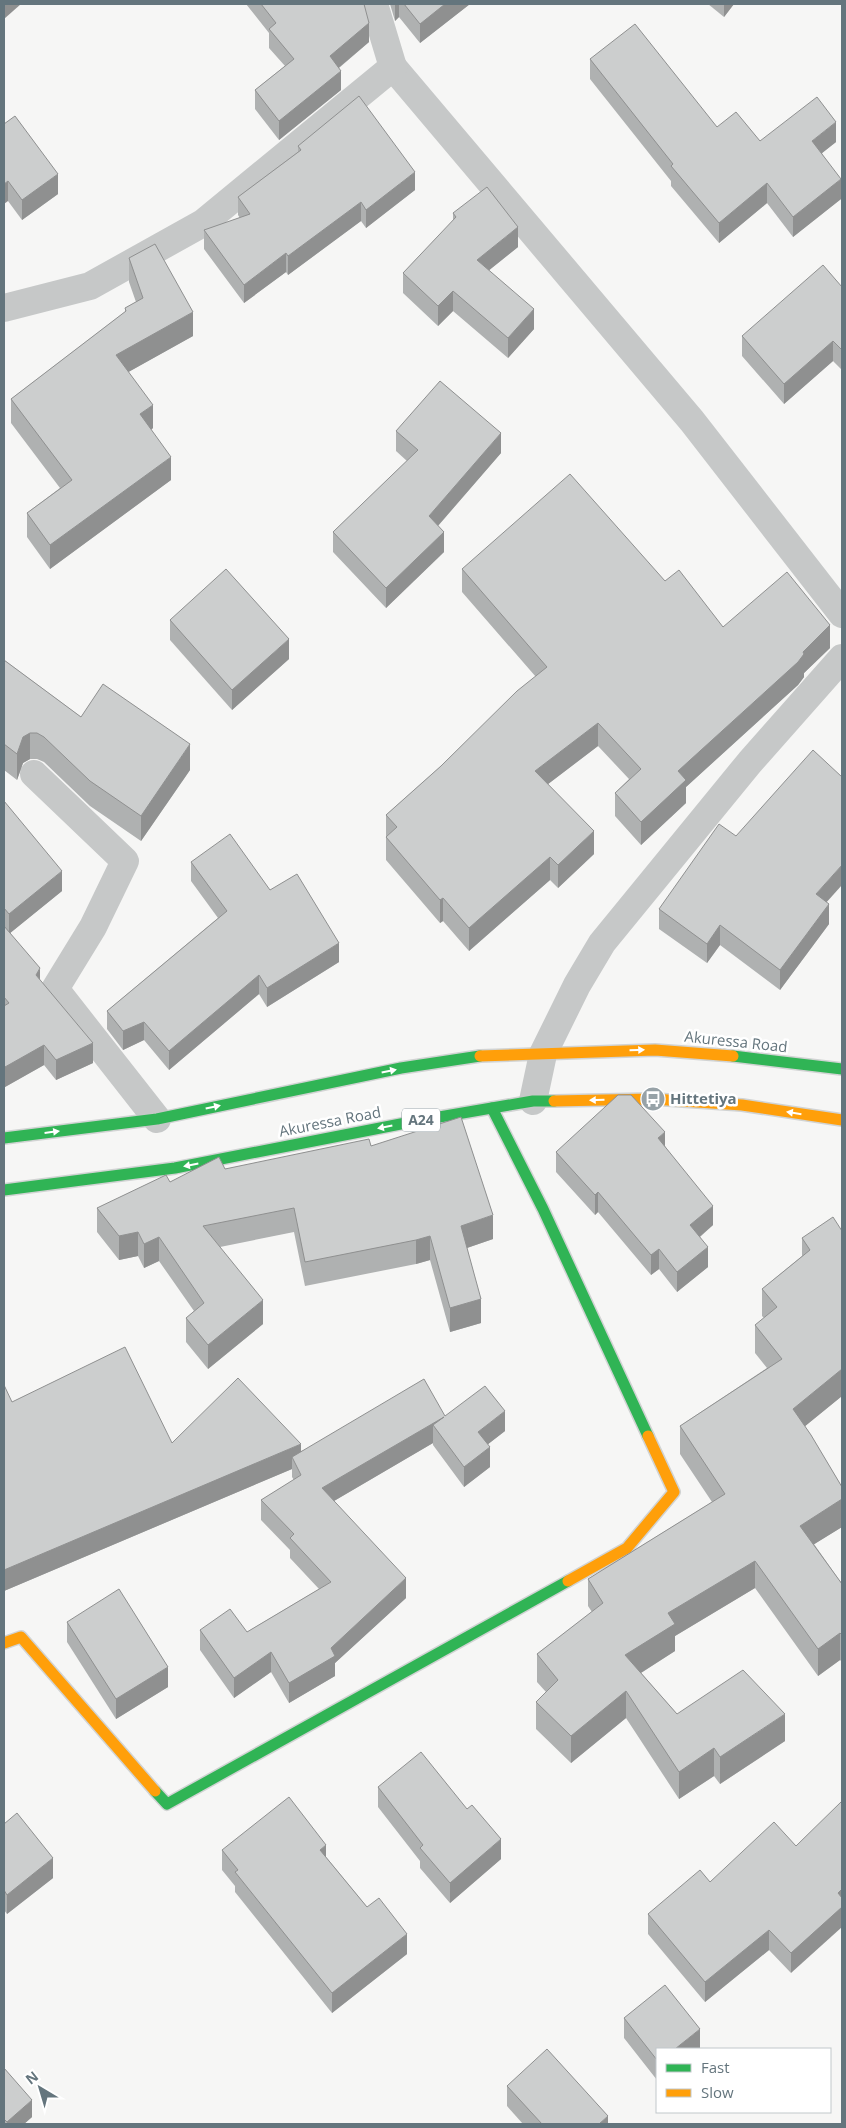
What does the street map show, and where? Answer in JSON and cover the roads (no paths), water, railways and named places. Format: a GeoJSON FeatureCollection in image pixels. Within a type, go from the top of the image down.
{"type":"FeatureCollection","features":[{"type":"Feature","properties":{"kind":"main road","name":"Akuressa Road"},"geometry":{"type":"LineString","coordinates":[[4,1138],[157,1119],[401,1068],[477,1056],[655,1050],[756,1058],[842,1069]]}},
{"type":"Feature","properties":{"kind":"main road","name":"Akuressa Road"},"geometry":{"type":"LineString","coordinates":[[4,1190],[175,1168],[416,1121],[533,1101],[653,1099],[742,1105],[842,1120]]}},
{"type":"Feature","properties":{"kind":"main road"},"geometry":{"type":"LineString","coordinates":[[4,1643],[21,1637],[167,1804],[627,1548],[674,1492],[543,1209],[492,1108]]}},
{"type":"Feature","properties":{"kind":"street"},"geometry":{"type":"LineString","coordinates":[[374,4],[393,67],[692,421],[842,614]]}},
{"type":"Feature","properties":{"kind":"street"},"geometry":{"type":"LineString","coordinates":[[4,308],[90,286],[203,223],[393,67]]}},
{"type":"Feature","properties":{"kind":"street"},"geometry":{"type":"LineString","coordinates":[[533,1101],[543,1054],[577,985],[602,943],[750,762],[842,658]]}},
{"type":"Feature","properties":{"kind":"street"},"geometry":{"type":"LineString","coordinates":[[34,774],[125,861],[93,927],[55,989],[157,1119]]}},
{"type":"Feature","properties":{"kind":"place","name":"Hittetiya"},"geometry":{"type":"Point","coordinates":[653,1099]}}]}
